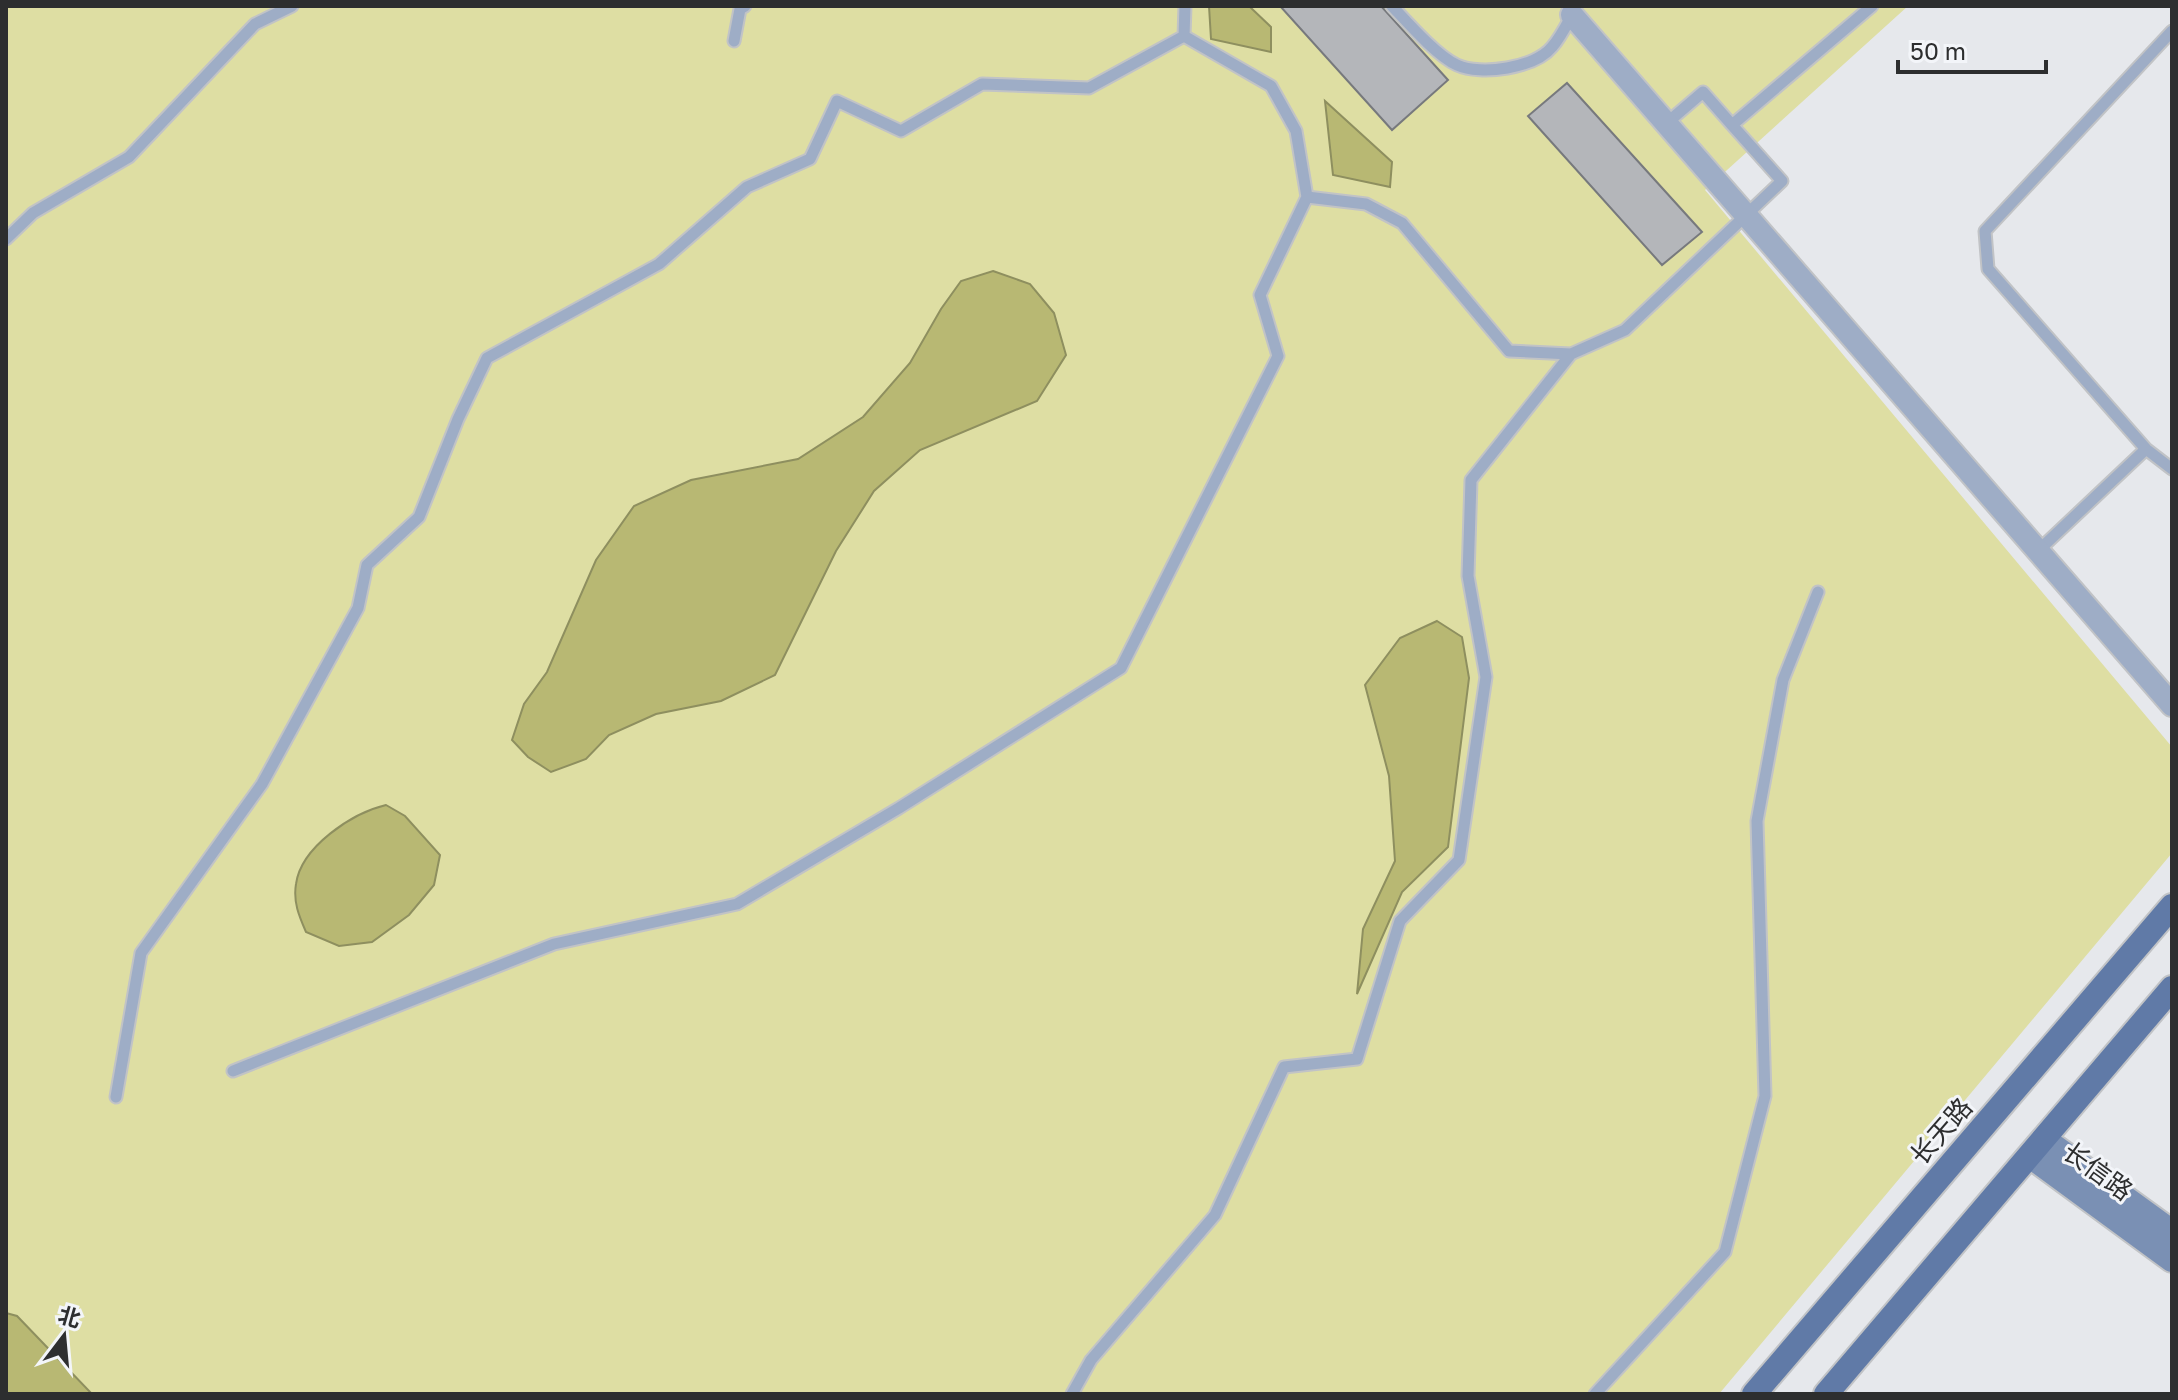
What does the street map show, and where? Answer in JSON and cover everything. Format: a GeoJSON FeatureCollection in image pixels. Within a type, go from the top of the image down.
{"type":"FeatureCollection","features":[{"type":"Feature","properties":{"kind":"main road","name":"长天路"},"geometry":{"type":"LineString","coordinates":[[1754,1394],[2172,906]]}},
{"type":"Feature","properties":{"kind":"main road"},"geometry":{"type":"LineString","coordinates":[[1826,1394],[2172,988]]}},
{"type":"Feature","properties":{"kind":"main road","name":"长信路"},"geometry":{"type":"LineString","coordinates":[[2037,1147],[2172,1232]]}},
{"type":"Feature","properties":{"kind":"main road","name":"长信路"},"geometry":{"type":"LineString","coordinates":[[2037,1147],[2172,1260]]}},
{"type":"Feature","properties":{"kind":"street"},"geometry":{"type":"LineString","coordinates":[[1574,11],[2172,705]]}},
{"type":"Feature","properties":{"kind":"lane"},"geometry":{"type":"LineString","coordinates":[[6,239],[33,213],[129,157],[255,24],[292,6]]}},
{"type":"Feature","properties":{"kind":"lane"},"geometry":{"type":"LineString","coordinates":[[734,41],[740,9],[745,6]]}},
{"type":"Feature","properties":{"kind":"lane"},"geometry":{"type":"LineString","coordinates":[[1184,36],[1185,6]]}},
{"type":"Feature","properties":{"kind":"lane"},"geometry":{"type":"LineString","coordinates":[[1392,6],[1457,65],[1487,71],[1523,64],[1550,50],[1574,11]]}},
{"type":"Feature","properties":{"kind":"lane"},"geometry":{"type":"LineString","coordinates":[[1732,125],[1872,6]]}},
{"type":"Feature","properties":{"kind":"lane"},"geometry":{"type":"LineString","coordinates":[[2172,31],[1985,231],[1988,269],[2146,449],[2172,469]]}},
{"type":"Feature","properties":{"kind":"lane"},"geometry":{"type":"LineString","coordinates":[[233,1071],[554,944],[737,904],[899,808],[1121,668],[1278,356],[1260,295],[1307,197],[1296,131],[1271,86],[1184,36]]}},
{"type":"Feature","properties":{"kind":"lane"},"geometry":{"type":"LineString","coordinates":[[116,1097],[141,953],[262,784],[358,608],[367,565],[419,517],[458,419],[487,358],[659,264],[747,187],[810,159],[837,101],[901,131],[982,84],[1089,88],[1184,36]]}},
{"type":"Feature","properties":{"kind":"lane"},"geometry":{"type":"LineString","coordinates":[[1307,197],[1366,204],[1402,223],[1509,351],[1571,354],[1625,330],[1782,181],[1703,92],[1668,122]]}},
{"type":"Feature","properties":{"kind":"lane"},"geometry":{"type":"LineString","coordinates":[[1072,1394],[1091,1360],[1215,1215],[1284,1067],[1357,1059],[1400,921],[1459,860],[1486,677],[1468,576],[1471,480],[1571,354]]}},
{"type":"Feature","properties":{"kind":"lane"},"geometry":{"type":"LineString","coordinates":[[2039,550],[2146,449]]}},
{"type":"Feature","properties":{"kind":"lane"},"geometry":{"type":"LineString","coordinates":[[1595,1394],[1725,1252],[1765,1096],[1757,821],[1783,680],[1818,592]]}},
{"type":"Feature","properties":{"kind":"green space"},"geometry":{"type":"Polygon","coordinates":[[[6,6],[1908,6],[1705,190],[2172,747],[2172,853],[1719,1394],[6,1394],[6,6]]]}},
{"type":"Feature","properties":{"kind":"shaded area"},"geometry":{"type":"Polygon","coordinates":[[[1209,6],[1249,6],[1271,27],[1271,52],[1211,39],[1209,6]]]}},
{"type":"Feature","properties":{"kind":"shaded area"},"geometry":{"type":"Polygon","coordinates":[[[1325,101],[1392,162],[1390,187],[1333,175],[1325,101]]]}},
{"type":"Feature","properties":{"kind":"shaded area"},"geometry":{"type":"Polygon","coordinates":[[[993,271],[1030,284],[1054,313],[1066,355],[1037,401],[920,450],[874,491],[836,551],[775,675],[721,701],[656,714],[609,735],[586,759],[551,772],[528,757],[512,740],[524,704],[547,672],[596,560],[634,506],[691,480],[798,459],[863,417],[910,363],[961,281],[993,271]]]}},
{"type":"Feature","properties":{"kind":"shaded area"},"geometry":{"type":"Polygon","coordinates":[[[1437,621],[1462,637],[1469,678],[1448,847],[1402,892],[1357,994],[1363,929],[1395,861],[1389,776],[1365,685],[1400,638],[1437,621]]]}},
{"type":"Feature","properties":{"kind":"shaded area"},"geometry":{"type":"Polygon","coordinates":[[[386,805],[405,816],[440,855],[434,885],[409,915],[372,942],[339,946],[306,932],[297,909],[295,891],[307,857],[344,824],[386,805]]]}},
{"type":"Feature","properties":{"kind":"shaded area"},"geometry":{"type":"Polygon","coordinates":[[[6,1313],[17,1316],[92,1394],[6,1394],[6,1313]]]}},
{"type":"Feature","properties":{"kind":"building"},"geometry":{"type":"Polygon","coordinates":[[[1280,6],[1381,6],[1448,80],[1392,130],[1280,6]]]}},
{"type":"Feature","properties":{"kind":"building"},"geometry":{"type":"Polygon","coordinates":[[[1567,83],[1702,232],[1662,265],[1528,116],[1567,83]]]}}]}
